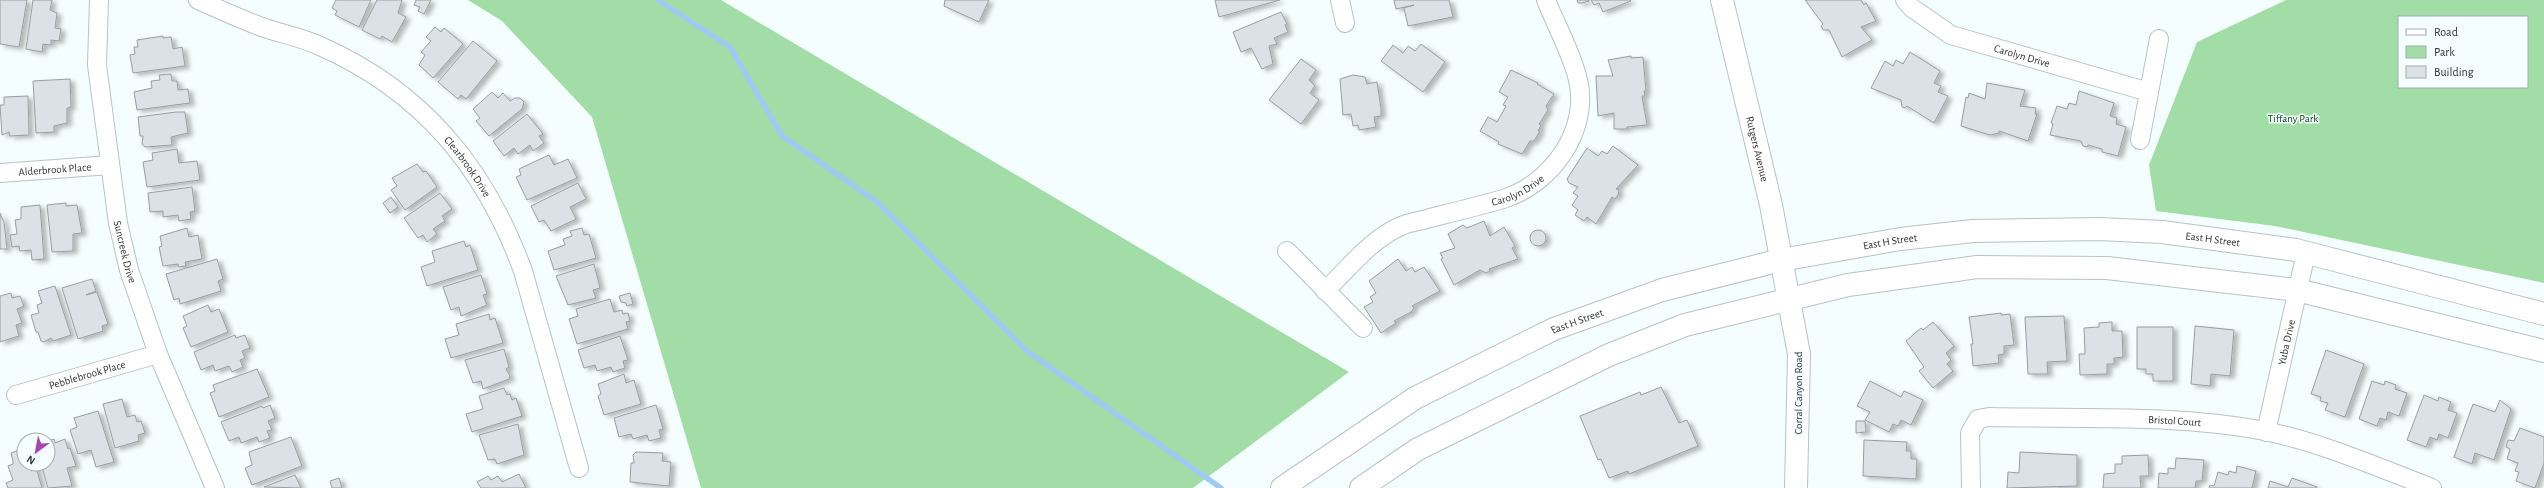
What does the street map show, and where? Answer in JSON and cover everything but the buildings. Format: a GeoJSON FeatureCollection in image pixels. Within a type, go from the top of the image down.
{"type":"FeatureCollection","features":[{"type":"Feature","properties":{"kind":"main road","name":"Rutgers Avenue"},"geometry":{"type":"LineString","coordinates":[[1722,0],[1771,205],[1780,260],[1789,299]]}},
{"type":"Feature","properties":{"kind":"main road","name":"East H Street"},"geometry":{"type":"LineString","coordinates":[[1282,488],[1414,398],[1554,329],[1662,290],[1780,260],[1922,236],[1973,231],[2091,229],[2162,232],[2306,253],[2544,314]]}},
{"type":"Feature","properties":{"kind":"main road"},"geometry":{"type":"LineString","coordinates":[[1361,488],[1418,449],[1609,355],[1685,325],[1848,285],[1977,267],[2107,268],[2297,290],[2544,351]]}},
{"type":"Feature","properties":{"kind":"main road","name":"Corral Canyon Road"},"geometry":{"type":"LineString","coordinates":[[1789,299],[1799,354],[1796,488]]}},
{"type":"Feature","properties":{"kind":"street","name":"Suncreek Drive"},"geometry":{"type":"LineString","coordinates":[[99,0],[97,65],[110,165],[122,239],[129,270],[158,354],[215,488]]}},
{"type":"Feature","properties":{"kind":"street","name":"Clearbrook Drive"},"geometry":{"type":"LineString","coordinates":[[198,0],[263,27],[318,45],[354,63],[406,97],[453,143],[486,188],[513,244],[523,271],[579,468]]}},
{"type":"Feature","properties":{"kind":"street"},"geometry":{"type":"LineString","coordinates":[[1340,0],[1345,23]]}},
{"type":"Feature","properties":{"kind":"street","name":"Carolyn Drive"},"geometry":{"type":"LineString","coordinates":[[1325,291],[1373,244],[1401,226],[1518,193],[1543,177],[1563,154],[1576,124],[1579,92],[1577,76],[1546,0]]}},
{"type":"Feature","properties":{"kind":"street","name":"Carolyn Drive"},"geometry":{"type":"LineString","coordinates":[[1905,0],[1912,8],[1951,35],[2149,92]]}},
{"type":"Feature","properties":{"kind":"street"},"geometry":{"type":"LineString","coordinates":[[2140,140],[2159,39]]}},
{"type":"Feature","properties":{"kind":"street","name":"Alderbrook Place"},"geometry":{"type":"LineString","coordinates":[[0,173],[110,165]]}},
{"type":"Feature","properties":{"kind":"street"},"geometry":{"type":"LineString","coordinates":[[1286,251],[1363,328]]}},
{"type":"Feature","properties":{"kind":"street","name":"Yuba Drive"},"geometry":{"type":"LineString","coordinates":[[2266,432],[2306,253]]}},
{"type":"Feature","properties":{"kind":"street","name":"Pebblebrook Place"},"geometry":{"type":"LineString","coordinates":[[16,395],[158,354]]}},
{"type":"Feature","properties":{"kind":"street","name":"Bristol Court"},"geometry":{"type":"LineString","coordinates":[[1971,488],[1970,434],[1978,419],[1989,417],[2199,421],[2266,432],[2325,447],[2432,488]]}},
{"type":"Feature","properties":{"kind":"green space"},"geometry":{"type":"Polygon","coordinates":[[[468,0],[721,0],[1349,372],[1193,488],[701,488],[592,117],[502,21],[468,0]]]}},
{"type":"Feature","properties":{"kind":"green space","name":"Tiffany Park"},"geometry":{"type":"Polygon","coordinates":[[[2286,0],[2544,0],[2544,283],[2275,226],[2156,211],[2149,165],[2197,42],[2286,0]]]}},
{"type":"Feature","properties":{"kind":"waterway"},"geometry":{"type":"LineString","coordinates":[[658,0],[730,47],[782,136],[876,201],[1027,351],[1221,488]]}}]}
